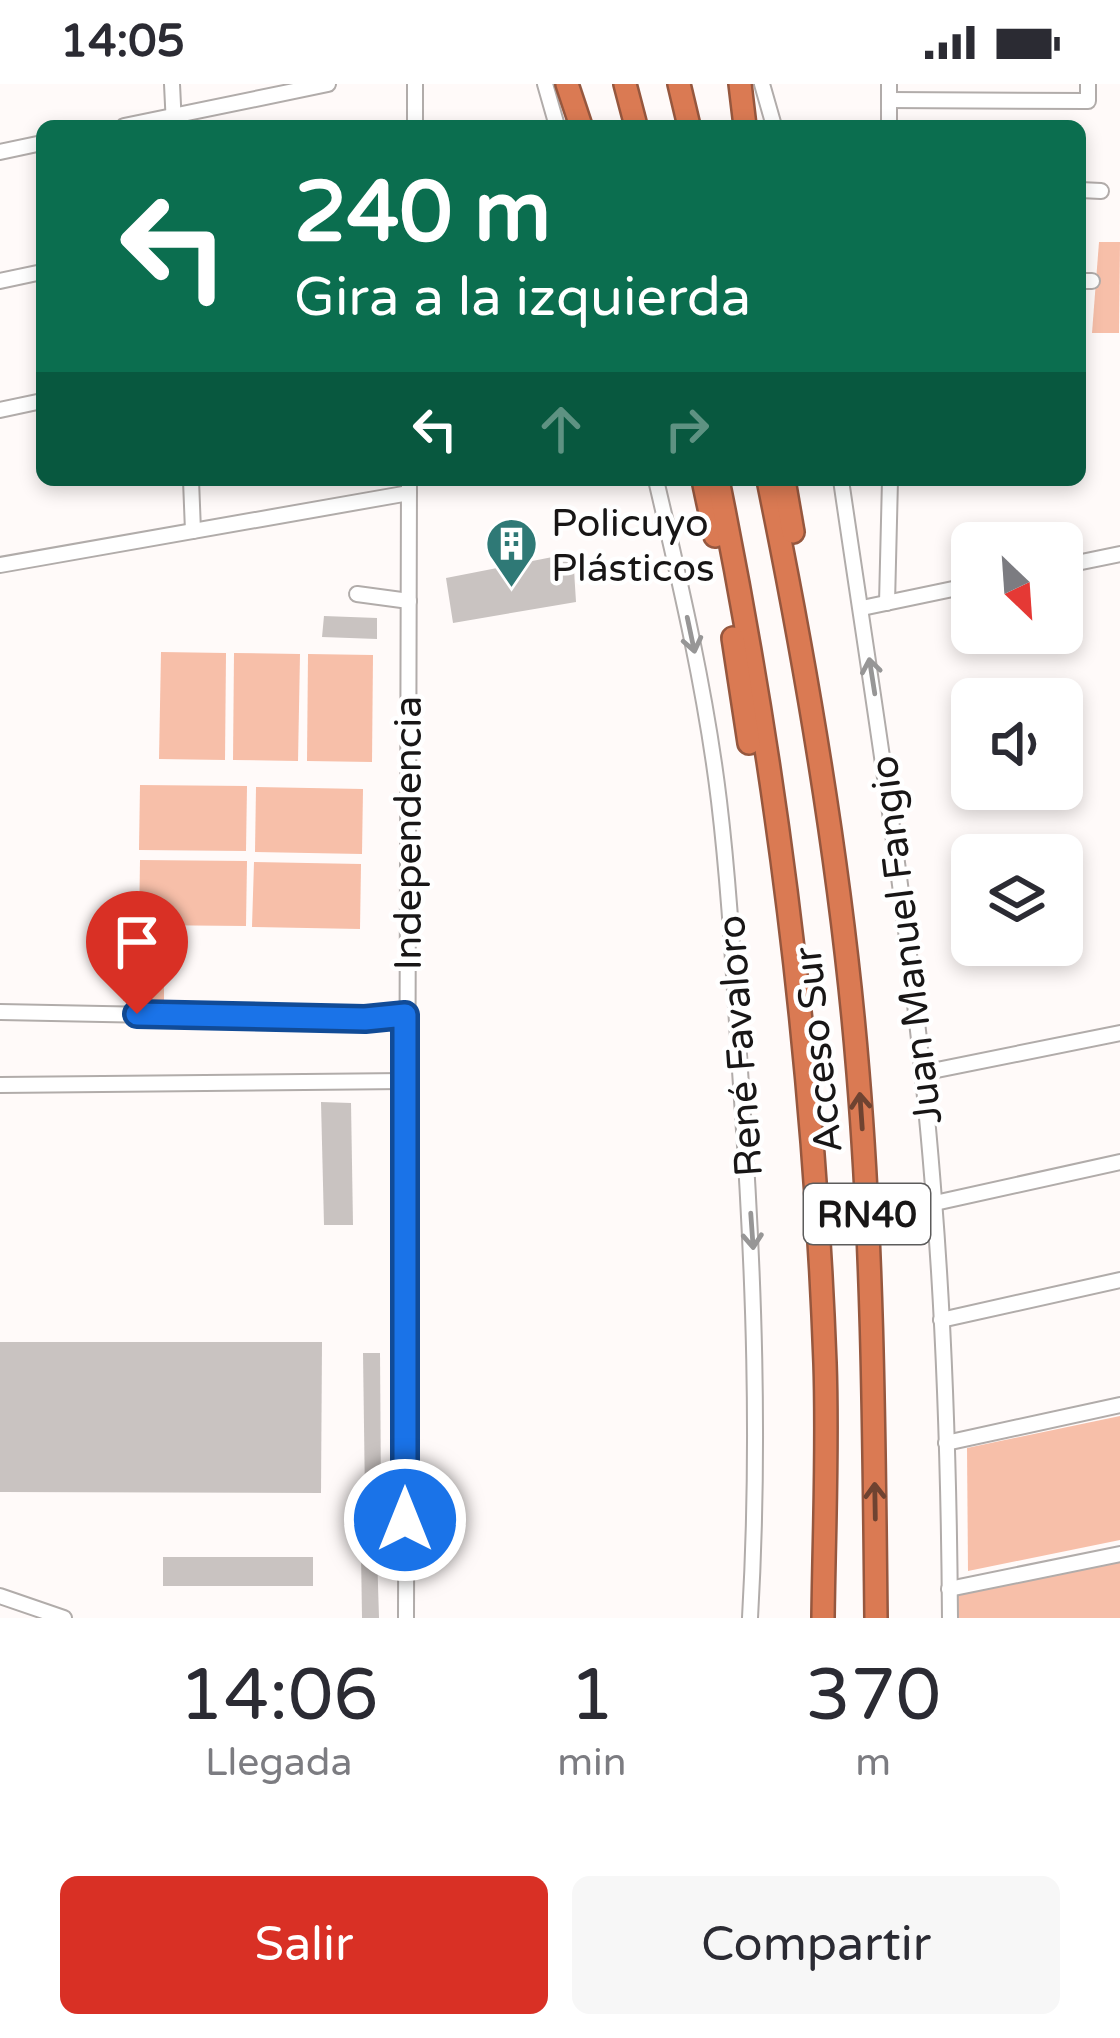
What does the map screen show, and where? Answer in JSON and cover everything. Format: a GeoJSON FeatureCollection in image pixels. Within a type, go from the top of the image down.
{"type":"FeatureCollection","features":[{"type":"Feature","properties":{"kind":"highway"},"geometry":{"type":"LineString","coordinates":[[567,84],[578,120]]}},
{"type":"Feature","properties":{"kind":"highway"},"geometry":{"type":"LineString","coordinates":[[625,84],[634,120]]}},
{"type":"Feature","properties":{"kind":"highway"},"geometry":{"type":"LineString","coordinates":[[679,84],[688,120]]}},
{"type":"Feature","properties":{"kind":"highway"},"geometry":{"type":"LineString","coordinates":[[740,84],[744,120]]}},
{"type":"Feature","properties":{"kind":"highway"},"geometry":{"type":"LineString","coordinates":[[704,486],[723,570],[810,1141]]}},
{"type":"Feature","properties":{"kind":"highway","name":"Acceso Sur"},"geometry":{"type":"LineString","coordinates":[[719,486],[756,690],[803,1033],[825,1365],[823,1618]]}},
{"type":"Feature","properties":{"kind":"highway","name":"Acceso Sur"},"geometry":{"type":"LineString","coordinates":[[769,486],[827,812],[858,1069],[872,1323],[876,1618]]}},
{"type":"Feature","properties":{"kind":"highway"},"geometry":{"type":"LineString","coordinates":[[785,486],[826,724],[827,812]]}},
{"type":"Feature","properties":{"kind":"street"},"geometry":{"type":"LineString","coordinates":[[172,84],[174,120]]}},
{"type":"Feature","properties":{"kind":"street"},"geometry":{"type":"LineString","coordinates":[[178,120],[328,84]]}},
{"type":"Feature","properties":{"kind":"street"},"geometry":{"type":"LineString","coordinates":[[415,84],[416,120]]}},
{"type":"Feature","properties":{"kind":"street"},"geometry":{"type":"LineString","coordinates":[[544,84],[555,120]]}},
{"type":"Feature","properties":{"kind":"street"},"geometry":{"type":"LineString","coordinates":[[762,84],[772,120]]}},
{"type":"Feature","properties":{"kind":"street"},"geometry":{"type":"LineString","coordinates":[[889,92],[1088,101],[1088,84]]}},
{"type":"Feature","properties":{"kind":"street"},"geometry":{"type":"LineString","coordinates":[[0,152],[36,144]]}},
{"type":"Feature","properties":{"kind":"street"},"geometry":{"type":"LineString","coordinates":[[1086,190],[1101,191]]}},
{"type":"Feature","properties":{"kind":"street"},"geometry":{"type":"LineString","coordinates":[[0,281],[36,273]]}},
{"type":"Feature","properties":{"kind":"street"},"geometry":{"type":"LineString","coordinates":[[0,410],[36,402]]}},
{"type":"Feature","properties":{"kind":"street"},"geometry":{"type":"LineString","coordinates":[[191,486],[194,531]]}},
{"type":"Feature","properties":{"kind":"street","name":"René Favaloro"},"geometry":{"type":"LineString","coordinates":[[657,486],[695,649],[734,932],[755,1278],[758,1487],[750,1618]]}},
{"type":"Feature","properties":{"kind":"street","name":"Juan Manuel Fangio"},"geometry":{"type":"LineString","coordinates":[[842,486],[922,1073],[934,1203],[950,1618]]}},
{"type":"Feature","properties":{"kind":"street"},"geometry":{"type":"LineString","coordinates":[[886,603],[890,486]]}},
{"type":"Feature","properties":{"kind":"street"},"geometry":{"type":"LineString","coordinates":[[0,565],[409,487]]}},
{"type":"Feature","properties":{"kind":"street","name":"Independencia"},"geometry":{"type":"LineString","coordinates":[[406,1618],[409,487]]}},
{"type":"Feature","properties":{"kind":"street"},"geometry":{"type":"LineString","coordinates":[[1083,562],[1120,554]]}},
{"type":"Feature","properties":{"kind":"street"},"geometry":{"type":"LineString","coordinates":[[862,608],[951,589]]}},
{"type":"Feature","properties":{"kind":"street"},"geometry":{"type":"LineString","coordinates":[[357,594],[409,601]]}},
{"type":"Feature","properties":{"kind":"street"},"geometry":{"type":"LineString","coordinates":[[0,1012],[365,1019],[405,1015]]}},
{"type":"Feature","properties":{"kind":"street"},"geometry":{"type":"LineString","coordinates":[[922,1073],[1120,1033]]}},
{"type":"Feature","properties":{"kind":"street"},"geometry":{"type":"LineString","coordinates":[[0,1085],[405,1081]]}},
{"type":"Feature","properties":{"kind":"street"},"geometry":{"type":"LineString","coordinates":[[934,1203],[1120,1162]]}},
{"type":"Feature","properties":{"kind":"street"},"geometry":{"type":"LineString","coordinates":[[940,1320],[1120,1280]]}},
{"type":"Feature","properties":{"kind":"street"},"geometry":{"type":"LineString","coordinates":[[946,1443],[1120,1405]]}},
{"type":"Feature","properties":{"kind":"street"},"geometry":{"type":"LineString","coordinates":[[949,1588],[1120,1554]]}},
{"type":"Feature","properties":{"kind":"street"},"geometry":{"type":"LineString","coordinates":[[0,1596],[64,1618]]}},
{"type":"Feature","properties":{"kind":"shaded area"},"geometry":{"type":"Polygon","coordinates":[[[1099,242],[1120,242],[1119,333],[1092,333],[1099,242]]]}},
{"type":"Feature","properties":{"kind":"shaded area"},"geometry":{"type":"Polygon","coordinates":[[[161,652],[226,653],[225,760],[159,759],[161,652]]]}},
{"type":"Feature","properties":{"kind":"shaded area"},"geometry":{"type":"Polygon","coordinates":[[[234,653],[300,654],[298,761],[233,760],[234,653]]]}},
{"type":"Feature","properties":{"kind":"shaded area"},"geometry":{"type":"Polygon","coordinates":[[[308,654],[373,655],[372,762],[307,761],[308,654]]]}},
{"type":"Feature","properties":{"kind":"shaded area"},"geometry":{"type":"Polygon","coordinates":[[[140,785],[247,786],[246,851],[139,850],[140,785]]]}},
{"type":"Feature","properties":{"kind":"shaded area"},"geometry":{"type":"Polygon","coordinates":[[[256,787],[363,789],[362,854],[255,852],[256,787]]]}},
{"type":"Feature","properties":{"kind":"shaded area"},"geometry":{"type":"Polygon","coordinates":[[[140,860],[247,861],[246,926],[139,925],[140,860]]]}},
{"type":"Feature","properties":{"kind":"shaded area"},"geometry":{"type":"Polygon","coordinates":[[[254,862],[361,864],[360,929],[252,927],[254,862]]]}},
{"type":"Feature","properties":{"kind":"shaded area"},"geometry":{"type":"Polygon","coordinates":[[[123,964],[164,964],[164,1001],[123,1001],[123,964]]]}},
{"type":"Feature","properties":{"kind":"shaded area"},"geometry":{"type":"Polygon","coordinates":[[[1120,1416],[1120,1540],[968,1571],[967,1448],[1120,1416]]]}},
{"type":"Feature","properties":{"kind":"shaded area"},"geometry":{"type":"Polygon","coordinates":[[[1120,1554],[1120,1618],[950,1618],[949,1589],[1120,1554]]]}},
{"type":"Feature","properties":{"kind":"building","name":"Policuyo Plásticos"},"geometry":{"type":"Polygon","coordinates":[[[573,553],[576,602],[453,623],[446,578],[573,553]]]}},
{"type":"Feature","properties":{"kind":"building"},"geometry":{"type":"Polygon","coordinates":[[[324,616],[377,618],[377,639],[322,637],[324,616]]]}},
{"type":"Feature","properties":{"kind":"building"},"geometry":{"type":"Polygon","coordinates":[[[321,1102],[351,1103],[353,1225],[324,1225],[321,1102]]]}},
{"type":"Feature","properties":{"kind":"building"},"geometry":{"type":"Polygon","coordinates":[[[0,1342],[322,1342],[321,1493],[0,1492],[0,1342]]]}},
{"type":"Feature","properties":{"kind":"building"},"geometry":{"type":"Polygon","coordinates":[[[363,1353],[380,1353],[381,1497],[365,1498],[363,1353]]]}},
{"type":"Feature","properties":{"kind":"building"},"geometry":{"type":"Polygon","coordinates":[[[361,1552],[377,1552],[379,1618],[362,1618],[361,1552]]]}},
{"type":"Feature","properties":{"kind":"building"},"geometry":{"type":"Polygon","coordinates":[[[163,1557],[313,1557],[313,1586],[163,1586],[163,1557]]]}},
{"type":"Feature","properties":{"kind":"place","name":"Policuyo Plásticos"},"geometry":{"type":"Point","coordinates":[512,590]}},
{"type":"Feature","properties":{"kind":"route"},"geometry":{"type":"LineString","coordinates":[[137,1014],[365,1019],[405,1015],[405,1520]]}}]}
